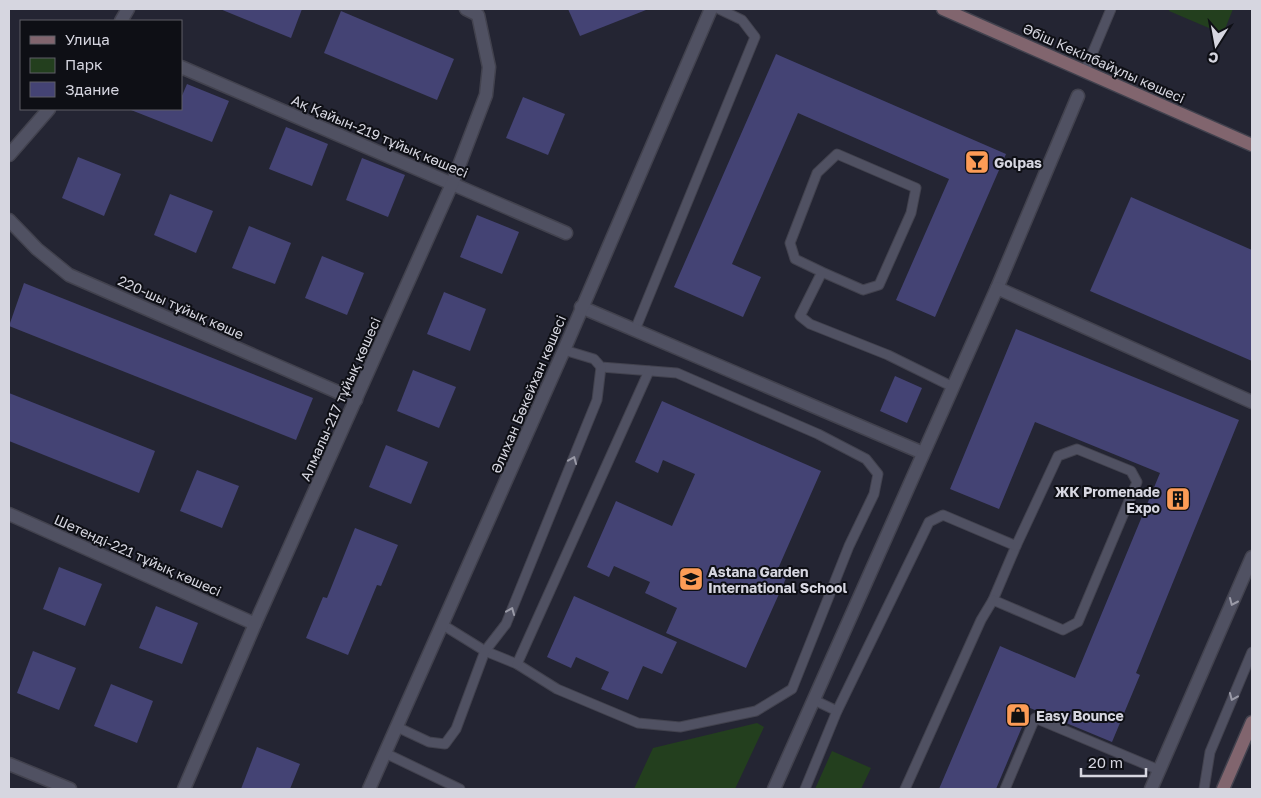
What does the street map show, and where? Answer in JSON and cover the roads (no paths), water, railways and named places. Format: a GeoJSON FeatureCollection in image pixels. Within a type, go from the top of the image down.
{"type":"FeatureCollection","features":[{"type":"Feature","properties":{"kind":"street"},"geometry":{"type":"LineString","coordinates":[[122,20],[128,9]]}},
{"type":"Feature","properties":{"kind":"street","name":"Алмалы-217 тұйық көшесі"},"geometry":{"type":"LineString","coordinates":[[184,789],[255,624],[452,184],[486,95],[490,67],[478,15],[466,9]]}},
{"type":"Feature","properties":{"kind":"street","name":"Әлихан Бөкейхан көшесі"},"geometry":{"type":"LineString","coordinates":[[369,789],[564,350],[711,9]]}},
{"type":"Feature","properties":{"kind":"street","name":"Әбіш Кекілбайұлы көшесі"},"geometry":{"type":"LineString","coordinates":[[943,9],[1252,145]]}},
{"type":"Feature","properties":{"kind":"street","name":"Ақ Қайын-219 тұйық көшесі"},"geometry":{"type":"LineString","coordinates":[[182,67],[566,233]]}},
{"type":"Feature","properties":{"kind":"street"},"geometry":{"type":"LineString","coordinates":[[774,789],[997,288],[1078,96]]}},
{"type":"Feature","properties":{"kind":"street"},"geometry":{"type":"LineString","coordinates":[[9,155],[48,110]]}},
{"type":"Feature","properties":{"kind":"street","name":"220-шы тұйық көше"},"geometry":{"type":"LineString","coordinates":[[9,220],[36,250],[69,275],[356,400]]}},
{"type":"Feature","properties":{"kind":"street"},"geometry":{"type":"LineString","coordinates":[[997,288],[1252,402]]}},
{"type":"Feature","properties":{"kind":"street"},"geometry":{"type":"LineString","coordinates":[[581,307],[923,454]]}},
{"type":"Feature","properties":{"kind":"street","name":"Шетенді-221 тұйық көшесі"},"geometry":{"type":"LineString","coordinates":[[9,514],[255,624]]}},
{"type":"Feature","properties":{"kind":"street"},"geometry":{"type":"LineString","coordinates":[[1150,789],[1252,557]]}},
{"type":"Feature","properties":{"kind":"street"},"geometry":{"type":"LineString","coordinates":[[1223,789],[1252,722]]}},
{"type":"Feature","properties":{"kind":"street"},"geometry":{"type":"LineString","coordinates":[[9,764],[70,789]]}},
{"type":"Feature","properties":{"kind":"lane"},"geometry":{"type":"LineString","coordinates":[[635,330],[756,37],[742,20],[719,9]]}},
{"type":"Feature","properties":{"kind":"lane"},"geometry":{"type":"LineString","coordinates":[[1085,71],[1111,9]]}},
{"type":"Feature","properties":{"kind":"lane"},"geometry":{"type":"LineString","coordinates":[[837,154],[916,188],[911,213],[879,285],[863,290],[822,272],[796,259],[790,243],[817,173],[837,154]]}},
{"type":"Feature","properties":{"kind":"lane"},"geometry":{"type":"LineString","coordinates":[[822,272],[800,316],[810,324],[888,356],[953,387]]}},
{"type":"Feature","properties":{"kind":"lane"},"geometry":{"type":"LineString","coordinates":[[443,625],[485,651],[517,664],[558,689],[638,723],[680,727],[756,711],[792,689],[849,546],[874,494],[878,474],[866,459],[818,434],[676,373],[601,367],[594,359],[564,350]]}},
{"type":"Feature","properties":{"kind":"lane"},"geometry":{"type":"LineString","coordinates":[[397,727],[429,742],[445,744],[456,729],[485,651],[506,624],[597,400],[601,367]]}},
{"type":"Feature","properties":{"kind":"lane"},"geometry":{"type":"LineString","coordinates":[[517,664],[649,371]]}},
{"type":"Feature","properties":{"kind":"lane"},"geometry":{"type":"LineString","coordinates":[[904,789],[1058,456],[1077,449],[1131,471],[1137,482],[1078,622],[1062,630],[993,600]]}},
{"type":"Feature","properties":{"kind":"lane"},"geometry":{"type":"LineString","coordinates":[[805,789],[837,711],[929,522],[943,515],[1016,546]]}},
{"type":"Feature","properties":{"kind":"lane"},"geometry":{"type":"LineString","coordinates":[[1204,789],[1210,752],[1252,652]]}},
{"type":"Feature","properties":{"kind":"lane"},"geometry":{"type":"LineString","coordinates":[[814,700],[837,711]]}},
{"type":"Feature","properties":{"kind":"lane"},"geometry":{"type":"LineString","coordinates":[[1005,789],[1034,718],[1159,770]]}},
{"type":"Feature","properties":{"kind":"lane"},"geometry":{"type":"LineString","coordinates":[[385,753],[460,789]]}},
{"type":"Feature","properties":{"kind":"place","name":"Golpas"},"geometry":{"type":"Point","coordinates":[977,162]}},
{"type":"Feature","properties":{"kind":"place","name":"ЖК Promenade Expo"},"geometry":{"type":"Point","coordinates":[1178,499]}},
{"type":"Feature","properties":{"kind":"place","name":"Astana Garden International School"},"geometry":{"type":"Point","coordinates":[691,579]}},
{"type":"Feature","properties":{"kind":"place","name":"Easy Bounce"},"geometry":{"type":"Point","coordinates":[1018,715]}}]}
